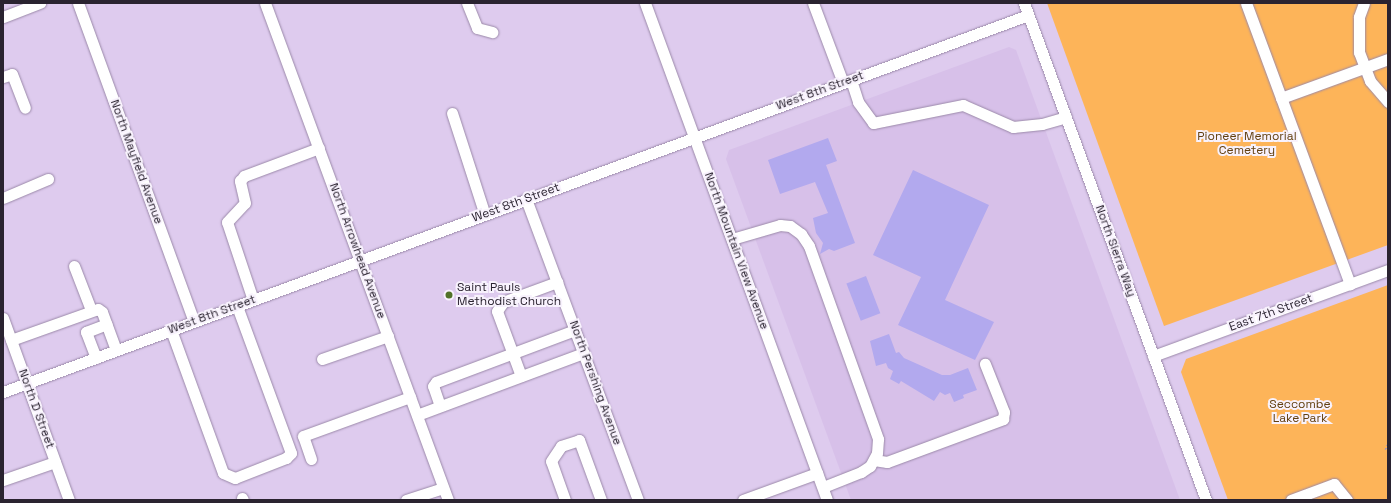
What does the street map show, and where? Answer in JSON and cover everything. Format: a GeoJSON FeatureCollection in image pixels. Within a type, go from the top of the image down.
{"type":"FeatureCollection","features":[{"type":"Feature","properties":{"kind":"street"},"geometry":{"type":"LineString","coordinates":[[3,17],[40,3]]}},
{"type":"Feature","properties":{"kind":"street","name":"North Mayfield Avenue"},"geometry":{"type":"LineString","coordinates":[[78,3],[194,322]]}},
{"type":"Feature","properties":{"kind":"street","name":"North Arrowhead Avenue"},"geometry":{"type":"LineString","coordinates":[[265,3],[361,260],[448,500]]}},
{"type":"Feature","properties":{"kind":"street"},"geometry":{"type":"LineString","coordinates":[[467,3],[478,28],[492,32]]}},
{"type":"Feature","properties":{"kind":"street","name":"North Mountain View Avenue"},"geometry":{"type":"LineString","coordinates":[[645,3],[827,500]]}},
{"type":"Feature","properties":{"kind":"street"},"geometry":{"type":"LineString","coordinates":[[813,3],[847,81],[858,102],[873,123],[963,105],[1014,127],[1042,124],[1066,117]]}},
{"type":"Feature","properties":{"kind":"street","name":"North Sierra Way"},"geometry":{"type":"LineString","coordinates":[[1024,3],[1206,500]]}},
{"type":"Feature","properties":{"kind":"street"},"geometry":{"type":"LineString","coordinates":[[1246,3],[1350,284]]}},
{"type":"Feature","properties":{"kind":"street"},"geometry":{"type":"LineString","coordinates":[[1364,3],[1359,17],[1358,34],[1364,68],[1370,81],[1388,102]]}},
{"type":"Feature","properties":{"kind":"street","name":"West 8th Street"},"geometry":{"type":"LineString","coordinates":[[3,392],[1028,15]]}},
{"type":"Feature","properties":{"kind":"street"},"geometry":{"type":"LineString","coordinates":[[1281,98],[1388,59]]}},
{"type":"Feature","properties":{"kind":"street"},"geometry":{"type":"LineString","coordinates":[[3,77],[12,74],[25,108]]}},
{"type":"Feature","properties":{"kind":"street"},"geometry":{"type":"LineString","coordinates":[[452,113],[485,215]]}},
{"type":"Feature","properties":{"kind":"street"},"geometry":{"type":"LineString","coordinates":[[253,300],[227,222],[245,202],[240,181],[244,176],[319,148]]}},
{"type":"Feature","properties":{"kind":"street"},"geometry":{"type":"LineString","coordinates":[[3,198],[48,179]]}},
{"type":"Feature","properties":{"kind":"street","name":"North Pershing Avenue"},"geometry":{"type":"LineString","coordinates":[[526,200],[638,500]]}},
{"type":"Feature","properties":{"kind":"street"},"geometry":{"type":"LineString","coordinates":[[732,239],[780,225],[790,226],[801,234],[809,246],[878,439],[874,460],[861,472],[822,487]]}},
{"type":"Feature","properties":{"kind":"street"},"geometry":{"type":"LineString","coordinates":[[74,266],[91,310]]}},
{"type":"Feature","properties":{"kind":"street","name":"East 7th Street"},"geometry":{"type":"LineString","coordinates":[[1153,356],[1388,270]]}},
{"type":"Feature","properties":{"kind":"street"},"geometry":{"type":"LineString","coordinates":[[521,376],[497,310],[503,302],[557,282]]}},
{"type":"Feature","properties":{"kind":"street"},"geometry":{"type":"LineString","coordinates":[[171,330],[223,473],[234,478],[286,458],[291,453],[237,306]]}},
{"type":"Feature","properties":{"kind":"street"},"geometry":{"type":"LineString","coordinates":[[11,340],[91,310],[98,309],[102,312],[116,350]]}},
{"type":"Feature","properties":{"kind":"street","name":"North D Street"},"geometry":{"type":"LineString","coordinates":[[3,318],[69,500]]}},
{"type":"Feature","properties":{"kind":"street"},"geometry":{"type":"LineString","coordinates":[[96,358],[86,332],[107,324]]}},
{"type":"Feature","properties":{"kind":"street"},"geometry":{"type":"LineString","coordinates":[[440,406],[433,386],[436,382],[575,330]]}},
{"type":"Feature","properties":{"kind":"street"},"geometry":{"type":"LineString","coordinates":[[322,359],[388,336]]}},
{"type":"Feature","properties":{"kind":"street"},"geometry":{"type":"LineString","coordinates":[[417,415],[584,353]]}},
{"type":"Feature","properties":{"kind":"street"},"geometry":{"type":"LineString","coordinates":[[874,460],[887,462],[1003,419],[1004,412],[985,364]]}},
{"type":"Feature","properties":{"kind":"street"},"geometry":{"type":"LineString","coordinates":[[311,459],[303,436],[410,397]]}},
{"type":"Feature","properties":{"kind":"street"},"geometry":{"type":"LineString","coordinates":[[565,500],[551,461],[561,446],[579,440],[601,500]]}},
{"type":"Feature","properties":{"kind":"street"},"geometry":{"type":"LineString","coordinates":[[3,480],[55,462]]}},
{"type":"Feature","properties":{"kind":"street"},"geometry":{"type":"LineString","coordinates":[[743,500],[817,473]]}},
{"type":"Feature","properties":{"kind":"street"},"geometry":{"type":"LineString","coordinates":[[1291,500],[1334,484],[1347,500]]}},
{"type":"Feature","properties":{"kind":"street"},"geometry":{"type":"LineString","coordinates":[[406,500],[443,488]]}},
{"type":"Feature","properties":{"kind":"path"},"geometry":{"type":"LineString","coordinates":[[1388,445],[1386,448],[1388,452]]}},
{"type":"Feature","properties":{"kind":"shaded area"},"geometry":{"type":"Polygon","coordinates":[[[1009,47],[1016,50],[1180,500],[851,500],[726,159],[729,150],[1009,47]]]}},
{"type":"Feature","properties":{"kind":"green space","name":"Pioneer Memorial Cemetery"},"geometry":{"type":"Polygon","coordinates":[[[1047,3],[1388,3],[1388,245],[1164,326],[1047,3]]]}},
{"type":"Feature","properties":{"kind":"green space","name":"Seccombe Lake Park"},"geometry":{"type":"Polygon","coordinates":[[[1388,285],[1388,500],[1228,500],[1181,372],[1186,359],[1388,285]]]}},
{"type":"Feature","properties":{"kind":"building"},"geometry":{"type":"Polygon","coordinates":[[[828,138],[837,161],[826,165],[855,243],[834,251],[829,249],[820,254],[823,243],[816,233],[813,218],[828,213],[815,182],[780,194],[768,160],[828,138]]]}},
{"type":"Feature","properties":{"kind":"building"},"geometry":{"type":"Polygon","coordinates":[[[913,170],[989,205],[945,300],[994,322],[975,360],[898,325],[921,277],[873,255],[913,170]]]}},
{"type":"Feature","properties":{"kind":"building"},"geometry":{"type":"Polygon","coordinates":[[[866,276],[880,313],[861,321],[846,284],[866,276]]]}},
{"type":"Feature","properties":{"kind":"building"},"geometry":{"type":"Polygon","coordinates":[[[889,334],[896,353],[899,352],[904,358],[942,375],[950,375],[968,368],[977,390],[963,395],[964,398],[954,402],[950,393],[945,395],[940,392],[934,401],[901,381],[899,384],[890,379],[893,371],[888,368],[886,363],[876,366],[870,341],[889,334]]]}},
{"type":"Feature","properties":{"kind":"place","name":"Saint Pauls Methodist Church"},"geometry":{"type":"Point","coordinates":[449,295]}}]}
